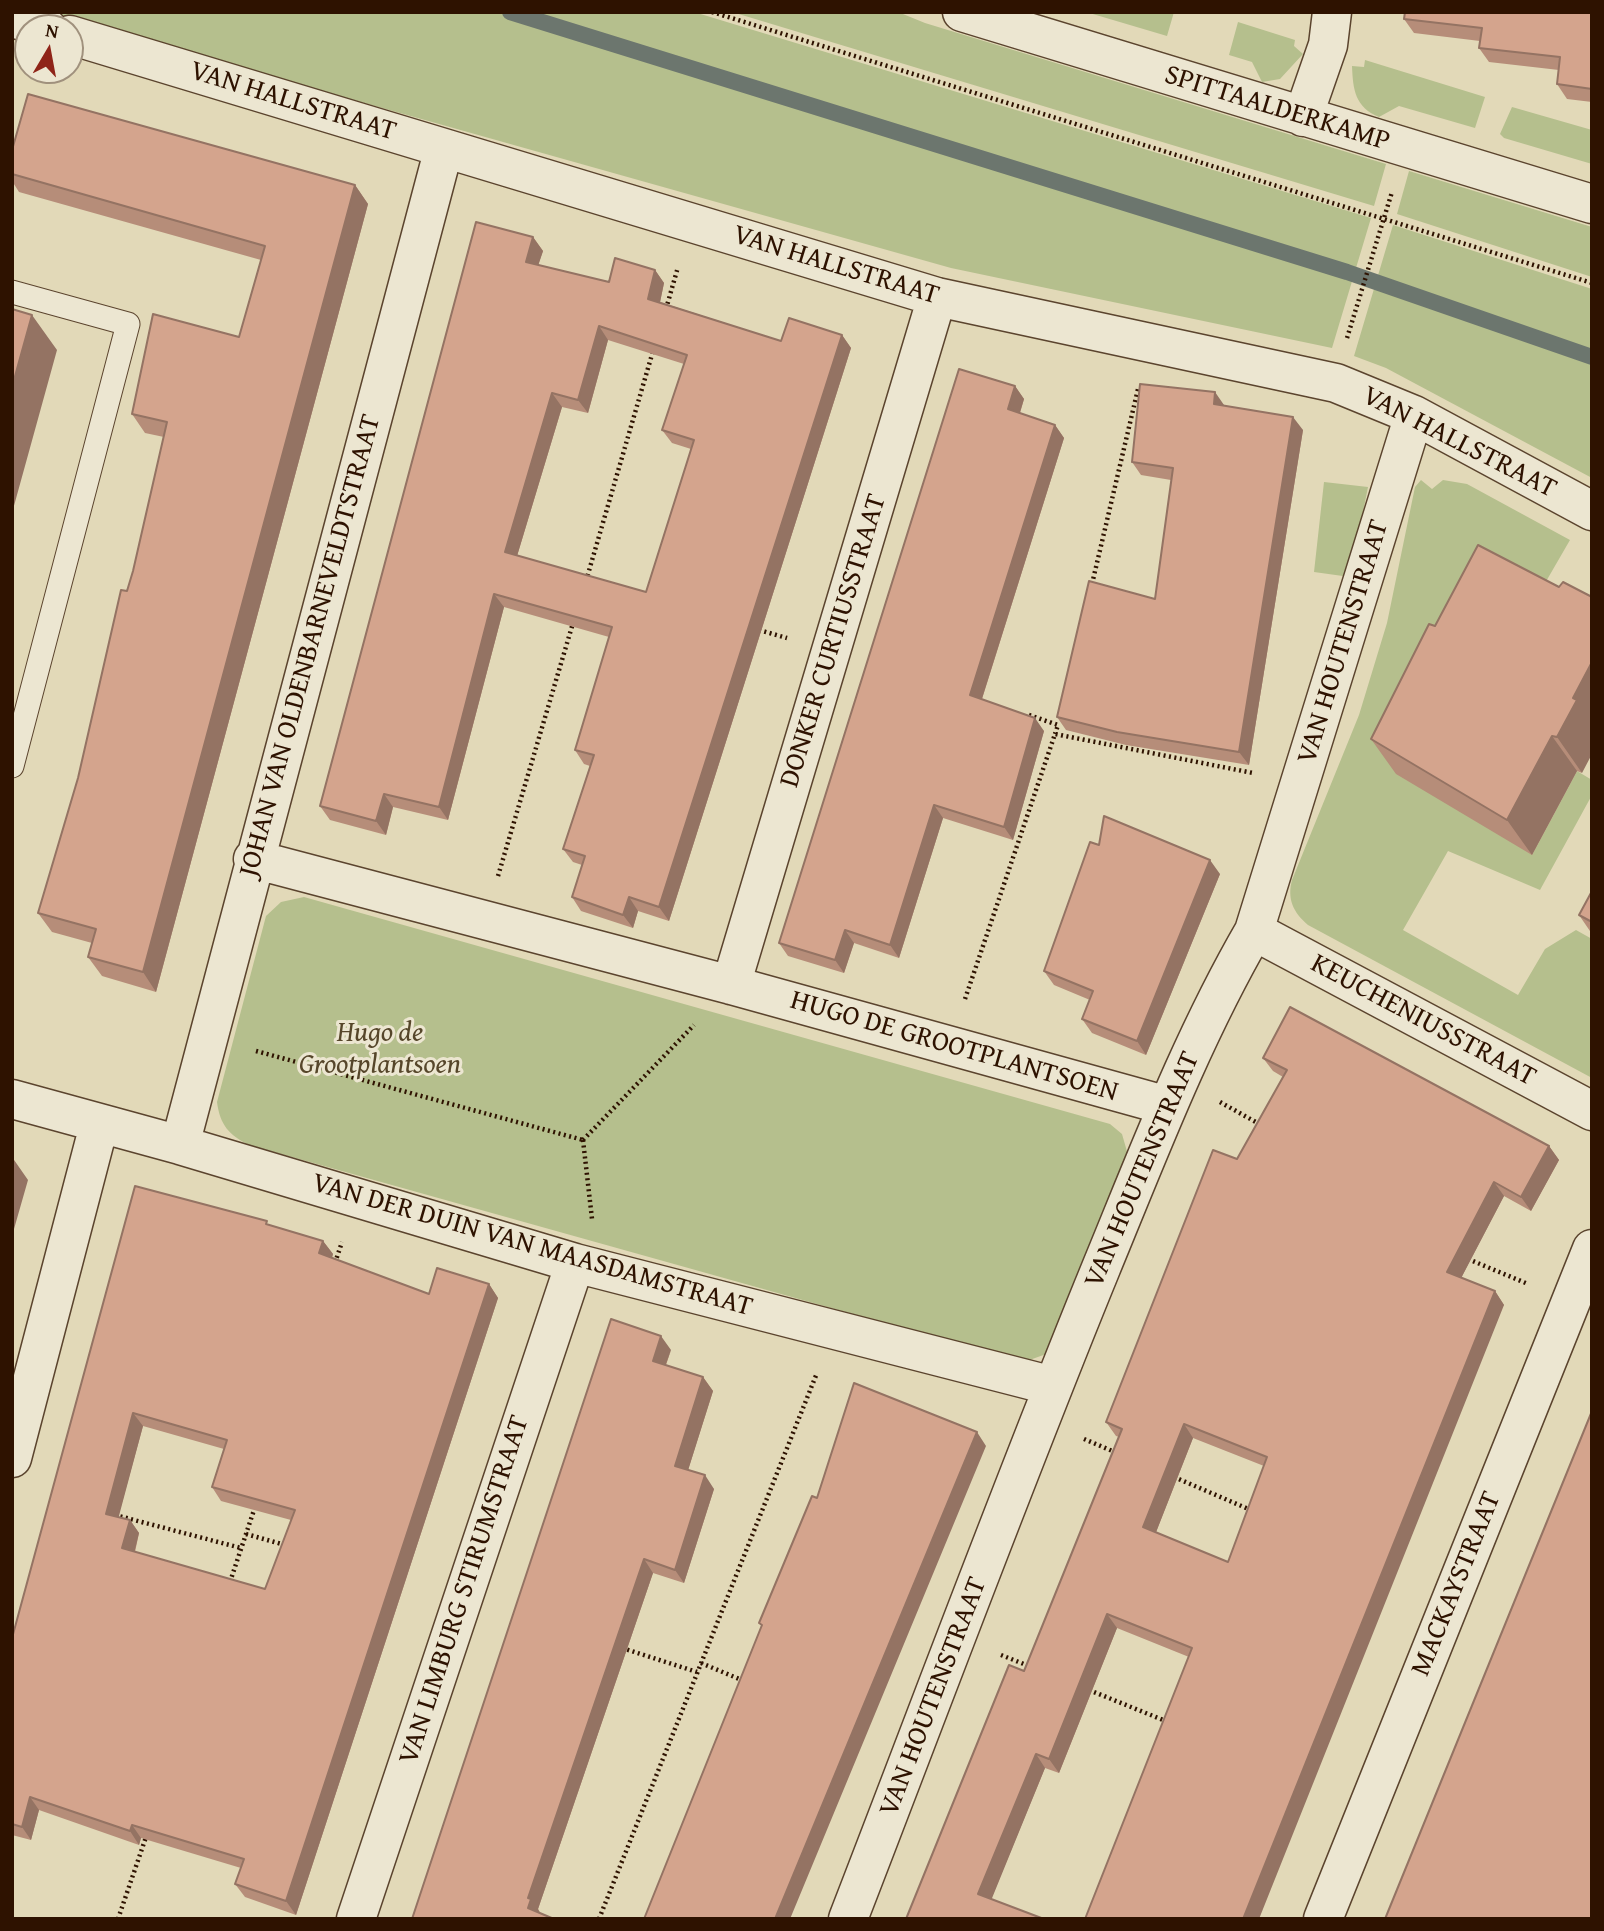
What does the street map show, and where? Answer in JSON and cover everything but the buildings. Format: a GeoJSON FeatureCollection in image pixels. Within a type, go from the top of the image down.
{"type":"FeatureCollection","features":[{"type":"Feature","properties":{"kind":"street","name":"SPITTAALDERKAMP"},"geometry":{"type":"LineString","coordinates":[[962,12],[1592,204]]}},
{"type":"Feature","properties":{"kind":"street"},"geometry":{"type":"LineString","coordinates":[[1303,117],[1328,45],[1332,12]]}},
{"type":"Feature","properties":{"kind":"street","name":"VAN HALLSTRAAT"},"geometry":{"type":"LineString","coordinates":[[84,39],[937,297],[1336,383],[1414,415],[1592,511]]}},
{"type":"Feature","properties":{"kind":"street","name":"JOHAN VAN OLDENBARNEVELDTSTRAAT"},"geometry":{"type":"LineString","coordinates":[[180,1145],[253,859],[444,148]]}},
{"type":"Feature","properties":{"kind":"street","name":"DONKER CURTIUSSTRAAT"},"geometry":{"type":"LineString","coordinates":[[720,982],[831,652],[937,297]]}},
{"type":"Feature","properties":{"kind":"street","name":"VAN HOUTENSTRAAT"},"geometry":{"type":"LineString","coordinates":[[849,1919],[1046,1403],[1174,1093],[1219,991],[1254,931],[1414,415]]}},
{"type":"Feature","properties":{"kind":"street","name":"HUGO DE GROOTPLANTSOEN"},"geometry":{"type":"LineString","coordinates":[[253,859],[720,982],[950,1046],[1174,1093]]}},
{"type":"Feature","properties":{"kind":"street","name":"KEUCHENIUSSTRAAT"},"geometry":{"type":"LineString","coordinates":[[1254,931],[1592,1111]]}},
{"type":"Feature","properties":{"kind":"street","name":"VAN DER DUIN VAN MAASDAMSTRAAT"},"geometry":{"type":"LineString","coordinates":[[12,1099],[99,1125],[180,1145],[582,1264],[834,1329],[1046,1403]]}},
{"type":"Feature","properties":{"kind":"street"},"geometry":{"type":"LineString","coordinates":[[12,1458],[99,1125]]}},
{"type":"Feature","properties":{"kind":"street","name":"MACKAYSTRAAT"},"geometry":{"type":"LineString","coordinates":[[1323,1919],[1592,1249]]}},
{"type":"Feature","properties":{"kind":"street","name":"VAN LIMBURG STIRUMSTRAAT"},"geometry":{"type":"LineString","coordinates":[[356,1919],[582,1264]]}},
{"type":"Feature","properties":{"kind":"lane"},"geometry":{"type":"LineString","coordinates":[[12,292],[128,324],[12,766]]}},
{"type":"Feature","properties":{"kind":"path"},"geometry":{"type":"LineString","coordinates":[[712,12],[1592,284]]}},
{"type":"Feature","properties":{"kind":"path"},"geometry":{"type":"LineString","coordinates":[[664,315],[691,222]]}},
{"type":"Feature","properties":{"kind":"path"},"geometry":{"type":"LineString","coordinates":[[1353,316],[1379,229]]}},
{"type":"Feature","properties":{"kind":"path"},"geometry":{"type":"LineString","coordinates":[[582,591],[656,341]]}},
{"type":"Feature","properties":{"kind":"path"},"geometry":{"type":"LineString","coordinates":[[1090,593],[1149,343]]}},
{"type":"Feature","properties":{"kind":"path"},"geometry":{"type":"LineString","coordinates":[[573,574],[599,582]]}},
{"type":"Feature","properties":{"kind":"path"},"geometry":{"type":"LineString","coordinates":[[485,920],[575,618]]}},
{"type":"Feature","properties":{"kind":"path"},"geometry":{"type":"LineString","coordinates":[[756,629],[831,652]]}},
{"type":"Feature","properties":{"kind":"path"},"geometry":{"type":"LineString","coordinates":[[1020,712],[1058,725]]}},
{"type":"Feature","properties":{"kind":"path"},"geometry":{"type":"LineString","coordinates":[[950,1046],[1061,712]]}},
{"type":"Feature","properties":{"kind":"path"},"geometry":{"type":"LineString","coordinates":[[1055,734],[1257,774]]}},
{"type":"Feature","properties":{"kind":"path"},"geometry":{"type":"LineString","coordinates":[[583,1140],[693,1027],[720,982]]}},
{"type":"Feature","properties":{"kind":"path"},"geometry":{"type":"LineString","coordinates":[[207,1037],[583,1140]]}},
{"type":"Feature","properties":{"kind":"path"},"geometry":{"type":"LineString","coordinates":[[1174,1093],[1264,1127]]}},
{"type":"Feature","properties":{"kind":"path"},"geometry":{"type":"LineString","coordinates":[[582,1264],[595,1241],[583,1140]]}},
{"type":"Feature","properties":{"kind":"path"},"geometry":{"type":"LineString","coordinates":[[331,1275],[357,1198]]}},
{"type":"Feature","properties":{"kind":"path"},"geometry":{"type":"LineString","coordinates":[[1460,1256],[1571,1302]]}},
{"type":"Feature","properties":{"kind":"path"},"geometry":{"type":"LineString","coordinates":[[599,1919],[834,1329]]}},
{"type":"Feature","properties":{"kind":"path"},"geometry":{"type":"LineString","coordinates":[[1046,1403],[1129,1458]]}},
{"type":"Feature","properties":{"kind":"path"},"geometry":{"type":"LineString","coordinates":[[1167,1475],[1257,1513],[1260,1504]]}},
{"type":"Feature","properties":{"kind":"path"},"geometry":{"type":"LineString","coordinates":[[228,1588],[259,1495]]}},
{"type":"Feature","properties":{"kind":"path"},"geometry":{"type":"LineString","coordinates":[[107,1513],[241,1548]]}},
{"type":"Feature","properties":{"kind":"path"},"geometry":{"type":"LineString","coordinates":[[956,1638],[1033,1668]]}},
{"type":"Feature","properties":{"kind":"path"},"geometry":{"type":"LineString","coordinates":[[701,1663],[751,1684]]}},
{"type":"Feature","properties":{"kind":"path"},"geometry":{"type":"LineString","coordinates":[[1083,1688],[1172,1724],[1170,1731]]}},
{"type":"Feature","properties":{"kind":"path"},"geometry":{"type":"LineString","coordinates":[[118,1919],[149,1826]]}},
{"type":"Feature","properties":{"kind":"green space"},"geometry":{"type":"Polygon","coordinates":[[[41,12],[694,12],[1371,218],[1332,348],[951,268],[84,24],[84,14],[41,12]]]}},
{"type":"Feature","properties":{"kind":"green space"},"geometry":{"type":"Polygon","coordinates":[[[732,12],[898,12],[925,23],[1386,164],[1374,206],[732,12]]]}},
{"type":"Feature","properties":{"kind":"green space"},"geometry":{"type":"Polygon","coordinates":[[[1086,12],[1174,12],[1167,36],[1086,12]]]}},
{"type":"Feature","properties":{"kind":"green space"},"geometry":{"type":"Polygon","coordinates":[[[1238,22],[1295,40],[1294,46],[1303,54],[1280,79],[1262,82],[1252,62],[1229,55],[1238,22]]]}},
{"type":"Feature","properties":{"kind":"green space"},"geometry":{"type":"Polygon","coordinates":[[[1365,60],[1485,97],[1475,128],[1399,106],[1379,117],[1371,113],[1360,103],[1353,83],[1352,66],[1364,67],[1365,60]]]}},
{"type":"Feature","properties":{"kind":"green space"},"geometry":{"type":"Polygon","coordinates":[[[1512,107],[1592,130],[1592,164],[1504,138],[1500,134],[1512,107]]]}},
{"type":"Feature","properties":{"kind":"green space"},"geometry":{"type":"Polygon","coordinates":[[[1409,171],[1592,227],[1592,277],[1397,214],[1409,171]]]}},
{"type":"Feature","properties":{"kind":"green space"},"geometry":{"type":"Polygon","coordinates":[[[1393,225],[1592,289],[1592,478],[1386,368],[1354,356],[1393,225]]]}},
{"type":"Feature","properties":{"kind":"green space"},"geometry":{"type":"Polygon","coordinates":[[[1421,480],[1432,489],[1443,480],[1467,484],[1570,540],[1537,597],[1532,855],[1577,771],[1592,780],[1592,795],[1540,890],[1448,851],[1403,930],[1518,995],[1545,949],[1576,930],[1592,939],[1592,1078],[1308,925],[1292,905],[1292,880],[1359,715],[1387,623],[1415,487],[1421,480]]]}},
{"type":"Feature","properties":{"kind":"green space"},"geometry":{"type":"Polygon","coordinates":[[[1324,482],[1368,487],[1350,577],[1314,572],[1324,482]]]}},
{"type":"Feature","properties":{"kind":"green space","name":"Hugo de Grootplantsoen"},"geometry":{"type":"Polygon","coordinates":[[[304,897],[1110,1124],[1122,1134],[1130,1162],[1049,1353],[1024,1362],[242,1141],[223,1123],[217,1102],[266,916],[281,902],[304,897]]]}},
{"type":"Feature","properties":{"kind":"waterway"},"geometry":{"type":"LineString","coordinates":[[510,12],[1347,272],[1592,357]]}}]}
